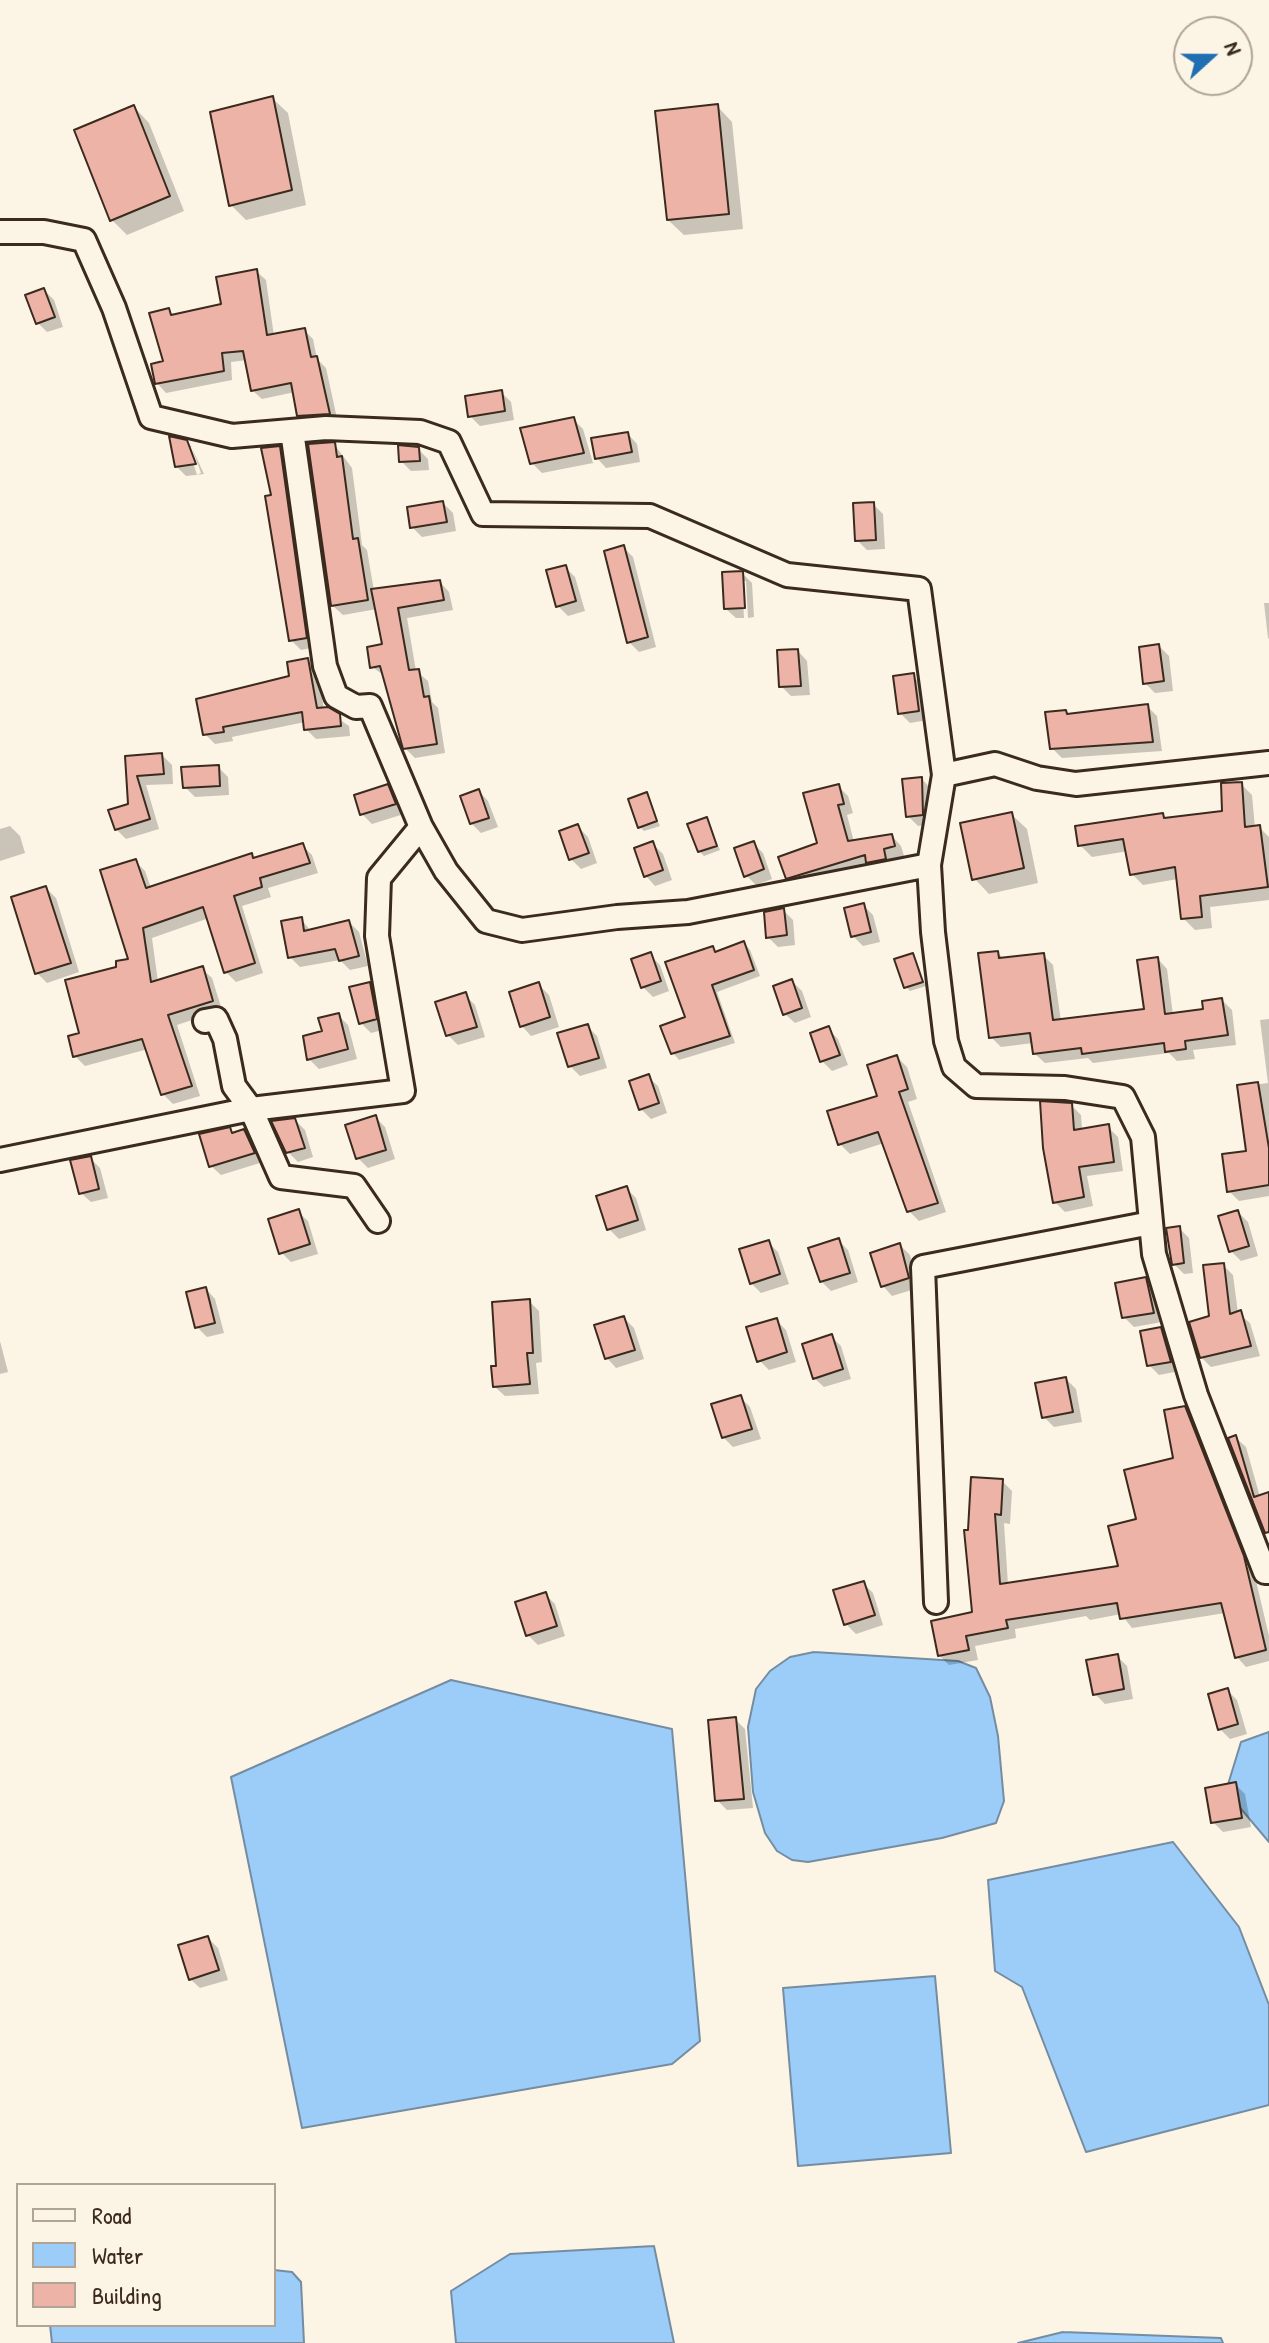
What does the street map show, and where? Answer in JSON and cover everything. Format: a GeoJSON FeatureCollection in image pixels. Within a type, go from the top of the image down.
{"type":"FeatureCollection","features":[{"type":"Feature","properties":{"kind":"street"},"geometry":{"type":"LineString","coordinates":[[0,232],[44,232],[84,240],[114,308],[151,417],[232,436],[326,428],[420,432],[449,442],[483,514],[650,516],[787,575],[919,589],[944,775],[929,865],[944,1025],[954,1067],[976,1086],[1065,1088],[1123,1097],[1143,1137],[1154,1254],[1196,1395],[1265,1572],[1269,1572]]}},
{"type":"Feature","properties":{"kind":"street"},"geometry":{"type":"LineString","coordinates":[[292,431],[325,666],[336,696],[356,707],[370,706],[421,827],[446,871],[486,921],[522,930],[730,905],[793,889],[929,865]]}},
{"type":"Feature","properties":{"kind":"street"},"geometry":{"type":"LineString","coordinates":[[944,775],[995,764],[1037,778],[1076,784],[1269,763]]}},
{"type":"Feature","properties":{"kind":"street"},"geometry":{"type":"LineString","coordinates":[[0,1160],[251,1109],[403,1091],[377,936],[379,878],[421,827]]}},
{"type":"Feature","properties":{"kind":"street"},"geometry":{"type":"LineString","coordinates":[[205,1021],[216,1019],[225,1039],[234,1086],[251,1109],[281,1177],[354,1186],[378,1221]]}},
{"type":"Feature","properties":{"kind":"street"},"geometry":{"type":"LineString","coordinates":[[936,1602],[923,1267],[1151,1223]]}},
{"type":"Feature","properties":{"kind":"water"},"geometry":{"type":"Polygon","coordinates":[[[814,1652],[958,1661],[976,1668],[990,1697],[998,1736],[1004,1801],[996,1823],[942,1838],[808,1862],[792,1860],[777,1851],[765,1833],[753,1792],[748,1727],[756,1689],[770,1671],[790,1657],[814,1652]]]}},
{"type":"Feature","properties":{"kind":"water"},"geometry":{"type":"Polygon","coordinates":[[[451,1680],[672,1729],[700,2041],[672,2064],[302,2128],[231,1777],[451,1680]]]}},
{"type":"Feature","properties":{"kind":"water"},"geometry":{"type":"Polygon","coordinates":[[[1269,1732],[1269,1842],[1226,1791],[1241,1742],[1269,1732]]]}},
{"type":"Feature","properties":{"kind":"water"},"geometry":{"type":"Polygon","coordinates":[[[1173,1842],[1239,1927],[1269,2005],[1269,2105],[1086,2152],[1022,1987],[995,1971],[988,1880],[1173,1842]]]}},
{"type":"Feature","properties":{"kind":"water"},"geometry":{"type":"Polygon","coordinates":[[[935,1976],[951,2153],[798,2166],[783,1988],[935,1976]]]}},
{"type":"Feature","properties":{"kind":"water"},"geometry":{"type":"Polygon","coordinates":[[[654,2246],[674,2343],[456,2343],[451,2291],[510,2254],[654,2246]]]}},
{"type":"Feature","properties":{"kind":"water"},"geometry":{"type":"Polygon","coordinates":[[[276,2270],[292,2272],[301,2282],[304,2343],[52,2343],[50,2327],[276,2327],[276,2270]]]}},
{"type":"Feature","properties":{"kind":"water"},"geometry":{"type":"Polygon","coordinates":[[[1063,2332],[1221,2338],[1223,2343],[1018,2343],[1063,2332]]]}},
{"type":"Feature","properties":{"kind":"building"},"geometry":{"type":"Polygon","coordinates":[[[273,96],[292,190],[229,206],[210,112],[273,96]]]}},
{"type":"Feature","properties":{"kind":"building"},"geometry":{"type":"Polygon","coordinates":[[[718,104],[729,214],[667,220],[655,111],[718,104]]]}},
{"type":"Feature","properties":{"kind":"building"},"geometry":{"type":"Polygon","coordinates":[[[134,105],[170,196],[110,221],[74,130],[134,105]]]}},
{"type":"Feature","properties":{"kind":"building"},"geometry":{"type":"Polygon","coordinates":[[[257,269],[267,335],[305,328],[311,357],[317,356],[330,414],[297,416],[291,383],[251,391],[243,351],[222,353],[224,371],[155,384],[151,364],[163,361],[149,313],[169,308],[171,315],[221,304],[216,277],[257,269]]]}},
{"type":"Feature","properties":{"kind":"building"},"geometry":{"type":"Polygon","coordinates":[[[44,288],[55,317],[36,324],[25,295],[44,288]]]}},
{"type":"Feature","properties":{"kind":"building"},"geometry":{"type":"Polygon","coordinates":[[[502,390],[505,411],[468,417],[465,396],[502,390]]]}},
{"type":"Feature","properties":{"kind":"building"},"geometry":{"type":"Polygon","coordinates":[[[574,417],[584,453],[530,464],[520,428],[574,417]]]}},
{"type":"Feature","properties":{"kind":"building"},"geometry":{"type":"Polygon","coordinates":[[[628,432],[632,452],[595,459],[591,438],[628,432]]]}},
{"type":"Feature","properties":{"kind":"building"},"geometry":{"type":"Polygon","coordinates":[[[169,436],[187,440],[196,464],[175,467],[169,436]]]}},
{"type":"Feature","properties":{"kind":"building"},"geometry":{"type":"Polygon","coordinates":[[[335,442],[337,457],[342,456],[353,539],[358,538],[368,600],[331,606],[308,444],[335,442]]]}},
{"type":"Feature","properties":{"kind":"building"},"geometry":{"type":"Polygon","coordinates":[[[398,445],[419,447],[420,461],[399,462],[398,445]]]}},
{"type":"Feature","properties":{"kind":"building"},"geometry":{"type":"Polygon","coordinates":[[[280,446],[307,638],[289,641],[265,496],[271,495],[261,448],[280,446]]]}},
{"type":"Feature","properties":{"kind":"building"},"geometry":{"type":"Polygon","coordinates":[[[443,501],[447,522],[410,528],[407,507],[443,501]]]}},
{"type":"Feature","properties":{"kind":"building"},"geometry":{"type":"Polygon","coordinates":[[[874,502],[876,540],[855,541],[853,503],[874,502]]]}},
{"type":"Feature","properties":{"kind":"building"},"geometry":{"type":"Polygon","coordinates":[[[624,545],[648,637],[627,643],[604,551],[624,545]]]}},
{"type":"Feature","properties":{"kind":"building"},"geometry":{"type":"Polygon","coordinates":[[[566,565],[576,601],[556,607],[546,570],[566,565]]]}},
{"type":"Feature","properties":{"kind":"building"},"geometry":{"type":"Polygon","coordinates":[[[743,571],[745,608],[724,609],[722,572],[743,571]]]}},
{"type":"Feature","properties":{"kind":"building"},"geometry":{"type":"Polygon","coordinates":[[[440,580],[444,600],[398,608],[409,670],[419,669],[424,697],[429,696],[437,744],[403,749],[380,666],[370,668],[367,647],[382,644],[371,589],[440,580]]]}},
{"type":"Feature","properties":{"kind":"building"},"geometry":{"type":"Polygon","coordinates":[[[1159,644],[1164,681],[1143,684],[1139,647],[1159,644]]]}},
{"type":"Feature","properties":{"kind":"building"},"geometry":{"type":"Polygon","coordinates":[[[798,649],[801,686],[779,687],[777,650],[798,649]]]}},
{"type":"Feature","properties":{"kind":"building"},"geometry":{"type":"Polygon","coordinates":[[[308,658],[317,708],[328,707],[340,714],[341,726],[304,730],[302,712],[223,727],[224,732],[203,735],[196,699],[289,676],[287,662],[308,658]]]}},
{"type":"Feature","properties":{"kind":"building"},"geometry":{"type":"Polygon","coordinates":[[[914,673],[919,711],[898,714],[893,676],[914,673]]]}},
{"type":"Feature","properties":{"kind":"building"},"geometry":{"type":"Polygon","coordinates":[[[1148,704],[1153,742],[1050,749],[1045,712],[1066,710],[1067,714],[1148,704]]]}},
{"type":"Feature","properties":{"kind":"building"},"geometry":{"type":"Polygon","coordinates":[[[162,753],[164,774],[137,776],[150,819],[115,830],[108,810],[128,804],[125,756],[162,753]]]}},
{"type":"Feature","properties":{"kind":"building"},"geometry":{"type":"Polygon","coordinates":[[[219,765],[220,786],[183,788],[181,767],[219,765]]]}},
{"type":"Feature","properties":{"kind":"building"},"geometry":{"type":"Polygon","coordinates":[[[922,777],[923,815],[906,817],[902,779],[922,777]]]}},
{"type":"Feature","properties":{"kind":"building"},"geometry":{"type":"Polygon","coordinates":[[[1242,782],[1245,827],[1260,825],[1268,887],[1200,896],[1202,917],[1181,919],[1175,867],[1130,875],[1123,839],[1078,846],[1075,826],[1163,813],[1164,818],[1222,811],[1221,783],[1242,782]]]}},
{"type":"Feature","properties":{"kind":"building"},"geometry":{"type":"Polygon","coordinates":[[[388,784],[396,804],[360,815],[354,795],[388,784]]]}},
{"type":"Feature","properties":{"kind":"building"},"geometry":{"type":"Polygon","coordinates":[[[839,784],[844,804],[838,805],[848,841],[892,834],[895,846],[884,849],[886,859],[866,863],[865,855],[786,879],[778,857],[817,843],[803,793],[839,784]]]}},
{"type":"Feature","properties":{"kind":"building"},"geometry":{"type":"Polygon","coordinates":[[[479,789],[489,818],[470,824],[460,796],[479,789]]]}},
{"type":"Feature","properties":{"kind":"building"},"geometry":{"type":"Polygon","coordinates":[[[647,792],[657,821],[638,828],[628,799],[647,792]]]}},
{"type":"Feature","properties":{"kind":"building"},"geometry":{"type":"Polygon","coordinates":[[[1012,812],[1024,868],[972,880],[960,823],[1012,812]]]}},
{"type":"Feature","properties":{"kind":"building"},"geometry":{"type":"Polygon","coordinates":[[[707,817],[717,846],[698,852],[687,824],[707,817]]]}},
{"type":"Feature","properties":{"kind":"building"},"geometry":{"type":"Polygon","coordinates":[[[578,824],[589,853],[569,860],[559,831],[578,824]]]}},
{"type":"Feature","properties":{"kind":"building"},"geometry":{"type":"Polygon","coordinates":[[[653,841],[663,870],[644,877],[634,848],[653,841]]]}},
{"type":"Feature","properties":{"kind":"building"},"geometry":{"type":"Polygon","coordinates":[[[754,841],[764,869],[744,877],[734,848],[754,841]]]}},
{"type":"Feature","properties":{"kind":"building"},"geometry":{"type":"Polygon","coordinates":[[[303,843],[310,863],[260,878],[262,887],[234,896],[255,963],[224,973],[203,907],[143,928],[151,982],[203,966],[213,1001],[168,1015],[192,1086],[161,1095],[142,1039],[73,1057],[68,1036],[79,1033],[65,980],[116,967],[116,961],[128,959],[100,870],[136,859],[146,888],[252,853],[253,858],[303,843]]]}},
{"type":"Feature","properties":{"kind":"building"},"geometry":{"type":"Polygon","coordinates":[[[46,886],[71,963],[35,974],[11,897],[46,886]]]}},
{"type":"Feature","properties":{"kind":"building"},"geometry":{"type":"Polygon","coordinates":[[[864,903],[871,932],[851,937],[844,908],[864,903]]]}},
{"type":"Feature","properties":{"kind":"building"},"geometry":{"type":"Polygon","coordinates":[[[784,908],[787,935],[766,938],[764,912],[784,908]]]}},
{"type":"Feature","properties":{"kind":"building"},"geometry":{"type":"Polygon","coordinates":[[[302,917],[304,931],[349,920],[359,956],[339,961],[335,949],[288,958],[281,921],[302,917]]]}},
{"type":"Feature","properties":{"kind":"building"},"geometry":{"type":"Polygon","coordinates":[[[744,941],[754,970],[712,985],[730,1036],[671,1054],[660,1026],[685,1017],[665,962],[713,946],[715,952],[744,941]]]}},
{"type":"Feature","properties":{"kind":"building"},"geometry":{"type":"Polygon","coordinates":[[[998,951],[999,958],[1044,953],[1053,1020],[1144,1009],[1137,960],[1158,957],[1165,1014],[1203,1009],[1202,1001],[1222,998],[1228,1035],[1185,1041],[1186,1049],[1165,1052],[1164,1043],[1082,1054],[1081,1048],[1033,1054],[1030,1033],[989,1038],[978,953],[998,951]]]}},
{"type":"Feature","properties":{"kind":"building"},"geometry":{"type":"Polygon","coordinates":[[[651,952],[661,981],[641,988],[631,959],[651,952]]]}},
{"type":"Feature","properties":{"kind":"building"},"geometry":{"type":"Polygon","coordinates":[[[913,953],[923,982],[904,988],[894,959],[913,953]]]}},
{"type":"Feature","properties":{"kind":"building"},"geometry":{"type":"Polygon","coordinates":[[[792,979],[802,1008],[783,1015],[773,986],[792,979]]]}},
{"type":"Feature","properties":{"kind":"building"},"geometry":{"type":"Polygon","coordinates":[[[370,982],[377,1019],[359,1024],[349,987],[370,982]]]}},
{"type":"Feature","properties":{"kind":"building"},"geometry":{"type":"Polygon","coordinates":[[[539,982],[550,1017],[520,1027],[509,992],[539,982]]]}},
{"type":"Feature","properties":{"kind":"building"},"geometry":{"type":"Polygon","coordinates":[[[466,992],[477,1027],[446,1036],[435,1002],[466,992]]]}},
{"type":"Feature","properties":{"kind":"building"},"geometry":{"type":"Polygon","coordinates":[[[339,1013],[348,1049],[307,1060],[303,1036],[322,1031],[318,1018],[339,1013]]]}},
{"type":"Feature","properties":{"kind":"building"},"geometry":{"type":"Polygon","coordinates":[[[588,1024],[599,1058],[568,1067],[557,1033],[588,1024]]]}},
{"type":"Feature","properties":{"kind":"building"},"geometry":{"type":"Polygon","coordinates":[[[829,1026],[840,1055],[820,1062],[810,1033],[829,1026]]]}},
{"type":"Feature","properties":{"kind":"building"},"geometry":{"type":"Polygon","coordinates":[[[897,1055],[908,1089],[899,1092],[938,1203],[907,1212],[878,1132],[838,1145],[827,1111],[877,1096],[867,1065],[897,1055]]]}},
{"type":"Feature","properties":{"kind":"building"},"geometry":{"type":"Polygon","coordinates":[[[649,1074],[659,1103],[639,1110],[629,1081],[649,1074]]]}},
{"type":"Feature","properties":{"kind":"building"},"geometry":{"type":"Polygon","coordinates":[[[1258,1082],[1269,1148],[1269,1185],[1227,1192],[1222,1154],[1246,1151],[1237,1085],[1258,1082]]]}},
{"type":"Feature","properties":{"kind":"building"},"geometry":{"type":"Polygon","coordinates":[[[1040,1101],[1072,1103],[1074,1130],[1109,1124],[1114,1162],[1079,1167],[1084,1197],[1053,1203],[1043,1148],[1040,1101]]]}},
{"type":"Feature","properties":{"kind":"building"},"geometry":{"type":"Polygon","coordinates":[[[376,1115],[386,1150],[356,1159],[345,1125],[376,1115]]]}},
{"type":"Feature","properties":{"kind":"building"},"geometry":{"type":"Polygon","coordinates":[[[295,1118],[305,1148],[286,1153],[271,1121],[295,1118]]]}},
{"type":"Feature","properties":{"kind":"building"},"geometry":{"type":"Polygon","coordinates":[[[230,1127],[232,1133],[244,1129],[255,1153],[209,1167],[199,1134],[230,1127]]]}},
{"type":"Feature","properties":{"kind":"building"},"geometry":{"type":"Polygon","coordinates":[[[91,1156],[99,1189],[79,1194],[70,1160],[91,1156]]]}},
{"type":"Feature","properties":{"kind":"building"},"geometry":{"type":"Polygon","coordinates":[[[627,1186],[638,1220],[607,1230],[596,1196],[627,1186]]]}},
{"type":"Feature","properties":{"kind":"building"},"geometry":{"type":"Polygon","coordinates":[[[299,1209],[310,1244],[279,1254],[268,1219],[299,1209]]]}},
{"type":"Feature","properties":{"kind":"building"},"geometry":{"type":"Polygon","coordinates":[[[1238,1210],[1249,1246],[1229,1252],[1218,1216],[1238,1210]]]}},
{"type":"Feature","properties":{"kind":"building"},"geometry":{"type":"Polygon","coordinates":[[[1180,1226],[1184,1263],[1172,1265],[1166,1228],[1180,1226]]]}},
{"type":"Feature","properties":{"kind":"building"},"geometry":{"type":"Polygon","coordinates":[[[839,1238],[850,1273],[820,1282],[808,1248],[839,1238]]]}},
{"type":"Feature","properties":{"kind":"building"},"geometry":{"type":"Polygon","coordinates":[[[769,1240],[780,1274],[750,1284],[739,1249],[769,1240]]]}},
{"type":"Feature","properties":{"kind":"building"},"geometry":{"type":"Polygon","coordinates":[[[900,1243],[909,1278],[881,1287],[870,1253],[900,1243]]]}},
{"type":"Feature","properties":{"kind":"building"},"geometry":{"type":"Polygon","coordinates":[[[1224,1263],[1230,1314],[1241,1310],[1251,1346],[1200,1358],[1189,1322],[1209,1316],[1203,1265],[1224,1263]]]}},
{"type":"Feature","properties":{"kind":"building"},"geometry":{"type":"Polygon","coordinates":[[[1146,1277],[1154,1313],[1122,1318],[1115,1283],[1146,1277]]]}},
{"type":"Feature","properties":{"kind":"building"},"geometry":{"type":"Polygon","coordinates":[[[206,1287],[215,1323],[195,1328],[186,1292],[206,1287]]]}},
{"type":"Feature","properties":{"kind":"building"},"geometry":{"type":"Polygon","coordinates":[[[530,1299],[533,1353],[527,1353],[530,1384],[493,1387],[491,1366],[496,1366],[492,1302],[530,1299]]]}},
{"type":"Feature","properties":{"kind":"building"},"geometry":{"type":"Polygon","coordinates":[[[624,1316],[635,1350],[605,1359],[594,1325],[624,1316]]]}},
{"type":"Feature","properties":{"kind":"building"},"geometry":{"type":"Polygon","coordinates":[[[777,1318],[787,1352],[757,1362],[746,1327],[777,1318]]]}},
{"type":"Feature","properties":{"kind":"building"},"geometry":{"type":"Polygon","coordinates":[[[1161,1327],[1171,1362],[1147,1366],[1140,1331],[1161,1327]]]}},
{"type":"Feature","properties":{"kind":"building"},"geometry":{"type":"Polygon","coordinates":[[[832,1334],[843,1369],[813,1379],[802,1344],[832,1334]]]}},
{"type":"Feature","properties":{"kind":"building"},"geometry":{"type":"Polygon","coordinates":[[[1066,1377],[1073,1412],[1042,1418],[1035,1383],[1066,1377]]]}},
{"type":"Feature","properties":{"kind":"building"},"geometry":{"type":"Polygon","coordinates":[[[741,1395],[752,1429],[722,1438],[711,1404],[741,1395]]]}},
{"type":"Feature","properties":{"kind":"building"},"geometry":{"type":"Polygon","coordinates":[[[1185,1406],[1244,1556],[1266,1650],[1235,1658],[1221,1603],[1120,1619],[1117,1603],[1006,1620],[1008,1628],[966,1636],[969,1650],[938,1656],[931,1621],[972,1612],[964,1530],[968,1530],[971,1477],[1003,1479],[1001,1515],[995,1514],[1000,1584],[1118,1566],[1108,1526],[1136,1519],[1124,1470],[1173,1458],[1164,1410],[1185,1406]]]}},
{"type":"Feature","properties":{"kind":"building"},"geometry":{"type":"Polygon","coordinates":[[[1236,1435],[1254,1497],[1269,1492],[1269,1532],[1265,1533],[1228,1438],[1236,1435]]]}},
{"type":"Feature","properties":{"kind":"building"},"geometry":{"type":"Polygon","coordinates":[[[864,1581],[875,1615],[844,1625],[833,1590],[864,1581]]]}},
{"type":"Feature","properties":{"kind":"building"},"geometry":{"type":"Polygon","coordinates":[[[546,1592],[557,1626],[526,1636],[515,1602],[546,1592]]]}},
{"type":"Feature","properties":{"kind":"building"},"geometry":{"type":"Polygon","coordinates":[[[1118,1654],[1124,1689],[1093,1695],[1086,1660],[1118,1654]]]}},
{"type":"Feature","properties":{"kind":"building"},"geometry":{"type":"Polygon","coordinates":[[[1228,1688],[1238,1724],[1218,1730],[1208,1694],[1228,1688]]]}},
{"type":"Feature","properties":{"kind":"building"},"geometry":{"type":"Polygon","coordinates":[[[736,1717],[744,1799],[715,1801],[708,1720],[736,1717]]]}},
{"type":"Feature","properties":{"kind":"building"},"geometry":{"type":"Polygon","coordinates":[[[1236,1782],[1242,1818],[1211,1823],[1205,1788],[1236,1782]]]}},
{"type":"Feature","properties":{"kind":"building"},"geometry":{"type":"Polygon","coordinates":[[[208,1936],[219,1970],[189,1980],[178,1945],[208,1936]]]}}]}
